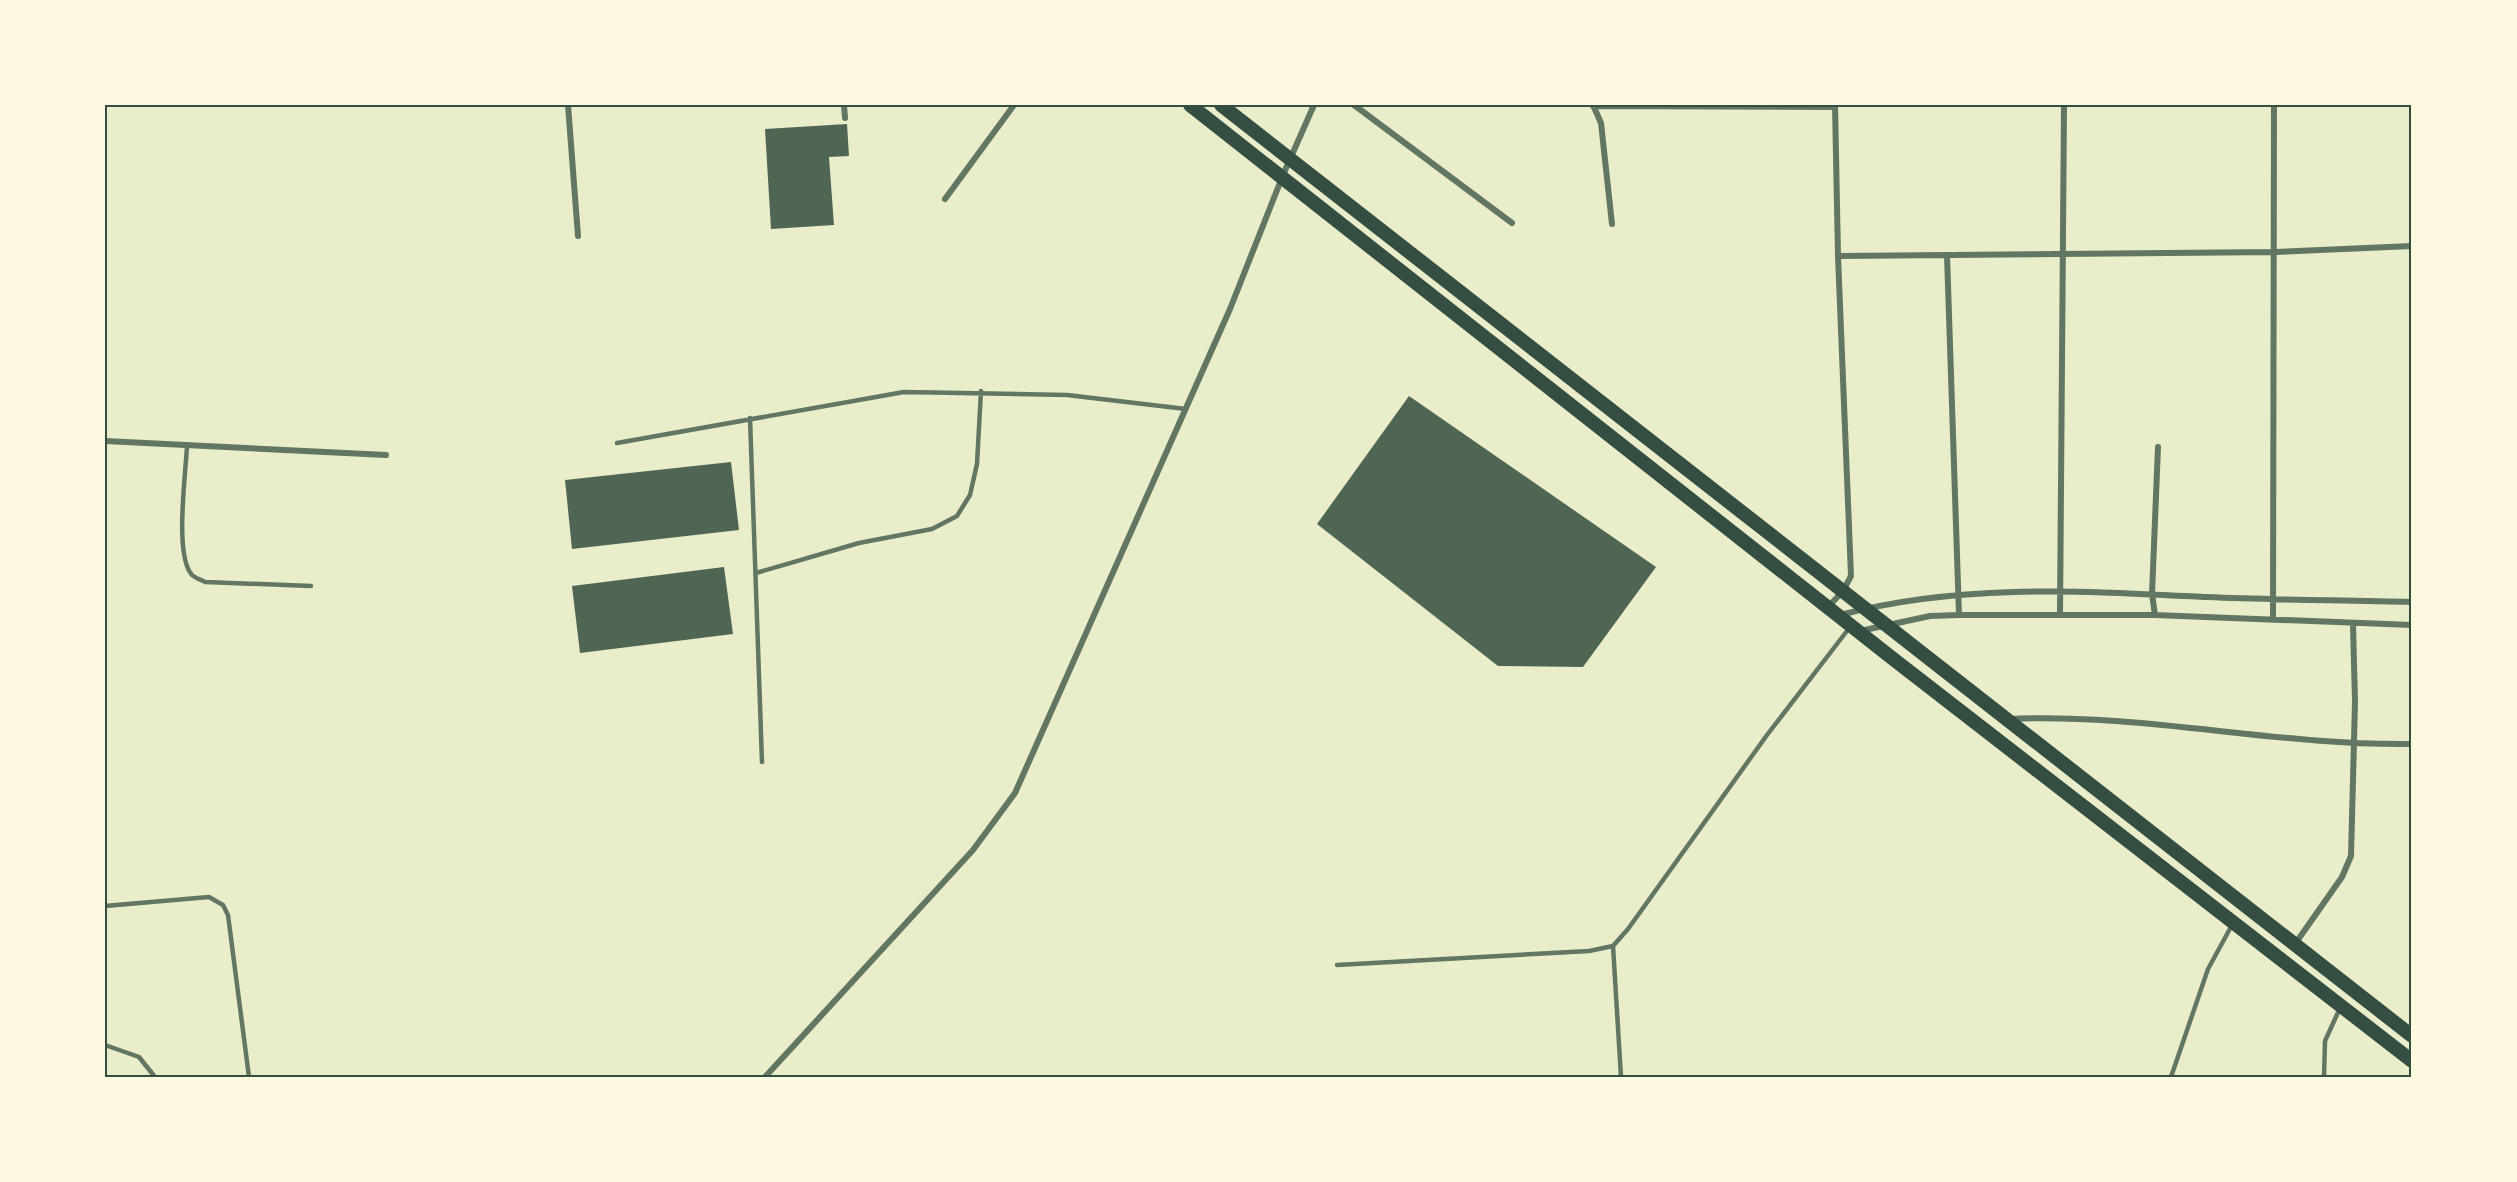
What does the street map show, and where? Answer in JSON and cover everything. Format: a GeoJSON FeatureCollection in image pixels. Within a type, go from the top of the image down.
{"type":"FeatureCollection","features":[{"type":"Feature","properties":{"kind":"main road"},"geometry":{"type":"LineString","coordinates":[[1190,105],[1283,175],[1855,628],[2412,1061]]}},
{"type":"Feature","properties":{"kind":"main road"},"geometry":{"type":"LineString","coordinates":[[1221,105],[1581,389],[2412,1036]]}},
{"type":"Feature","properties":{"kind":"street"},"geometry":{"type":"LineString","coordinates":[[568,105],[578,236]]}},
{"type":"Feature","properties":{"kind":"street"},"geometry":{"type":"LineString","coordinates":[[844,105],[845,118]]}},
{"type":"Feature","properties":{"kind":"street"},"geometry":{"type":"LineString","coordinates":[[945,199],[1014,105]]}},
{"type":"Feature","properties":{"kind":"street"},"geometry":{"type":"LineString","coordinates":[[765,1077],[972,850],[1015,793],[1230,309],[1283,175],[1314,105]]}},
{"type":"Feature","properties":{"kind":"street"},"geometry":{"type":"LineString","coordinates":[[1354,105],[1512,224]]}},
{"type":"Feature","properties":{"kind":"street"},"geometry":{"type":"LineString","coordinates":[[1612,224],[1601,123],[1593,105],[1835,106],[1838,256],[1851,576],[1834,611],[1863,609],[1907,599],[1956,594],[2152,594],[2412,602]]}},
{"type":"Feature","properties":{"kind":"street"},"geometry":{"type":"LineString","coordinates":[[2060,615],[2064,105]]}},
{"type":"Feature","properties":{"kind":"street"},"geometry":{"type":"LineString","coordinates":[[2272,620],[2276,252],[2274,105]]}},
{"type":"Feature","properties":{"kind":"street"},"geometry":{"type":"LineString","coordinates":[[1838,256],[2276,252],[2412,246]]}},
{"type":"Feature","properties":{"kind":"street"},"geometry":{"type":"LineString","coordinates":[[1947,255],[1957,532],[1956,594],[1959,615]]}},
{"type":"Feature","properties":{"kind":"street"},"geometry":{"type":"LineString","coordinates":[[105,441],[386,455]]}},
{"type":"Feature","properties":{"kind":"street"},"geometry":{"type":"LineString","coordinates":[[2155,615],[2152,594],[2158,447]]}},
{"type":"Feature","properties":{"kind":"street"},"geometry":{"type":"LineString","coordinates":[[1855,628],[1930,616],[1959,615],[2155,615],[2412,625]]}},
{"type":"Feature","properties":{"kind":"street"},"geometry":{"type":"LineString","coordinates":[[2295,945],[2348,867],[2351,856],[2354,745],[2353,624]]}},
{"type":"Feature","properties":{"kind":"street"},"geometry":{"type":"LineString","coordinates":[[2005,719],[2051,717],[2354,745],[2412,744]]}},
{"type":"Feature","properties":{"kind":"lane"},"geometry":{"type":"LineString","coordinates":[[617,443],[904,392],[981,391],[1067,395],[1186,409]]}},
{"type":"Feature","properties":{"kind":"lane"},"geometry":{"type":"LineString","coordinates":[[756,573],[859,543],[932,529],[957,516],[969,495],[977,464],[981,391]]}},
{"type":"Feature","properties":{"kind":"lane"},"geometry":{"type":"LineString","coordinates":[[750,418],[762,762]]}},
{"type":"Feature","properties":{"kind":"lane"},"geometry":{"type":"LineString","coordinates":[[187,445],[183,537],[184,556],[192,575],[205,582],[311,586]]}},
{"type":"Feature","properties":{"kind":"lane"},"geometry":{"type":"LineString","coordinates":[[1336,965],[1589,951],[1613,946],[1628,929],[1767,735],[1855,628]]}},
{"type":"Feature","properties":{"kind":"lane"},"geometry":{"type":"LineString","coordinates":[[105,906],[209,897],[216,898],[223,904],[228,915],[249,1077]]}},
{"type":"Feature","properties":{"kind":"lane"},"geometry":{"type":"LineString","coordinates":[[2171,1077],[2208,969],[2234,922]]}},
{"type":"Feature","properties":{"kind":"lane"},"geometry":{"type":"LineString","coordinates":[[1613,946],[1621,1077]]}},
{"type":"Feature","properties":{"kind":"lane"},"geometry":{"type":"LineString","coordinates":[[2324,1077],[2325,1041],[2341,1006]]}},
{"type":"Feature","properties":{"kind":"lane"},"geometry":{"type":"LineString","coordinates":[[105,1045],[139,1057],[155,1077]]}},
{"type":"Feature","properties":{"kind":"building"},"geometry":{"type":"Polygon","coordinates":[[[847,124],[849,156],[829,157],[834,225],[771,229],[765,129],[847,124]]]}},
{"type":"Feature","properties":{"kind":"building"},"geometry":{"type":"Polygon","coordinates":[[[1409,396],[1656,567],[1583,667],[1498,666],[1317,524],[1409,396]]]}},
{"type":"Feature","properties":{"kind":"building"},"geometry":{"type":"Polygon","coordinates":[[[731,462],[739,530],[572,549],[565,480],[731,462]]]}},
{"type":"Feature","properties":{"kind":"building"},"geometry":{"type":"Polygon","coordinates":[[[724,567],[733,634],[580,653],[572,586],[724,567]]]}}]}
